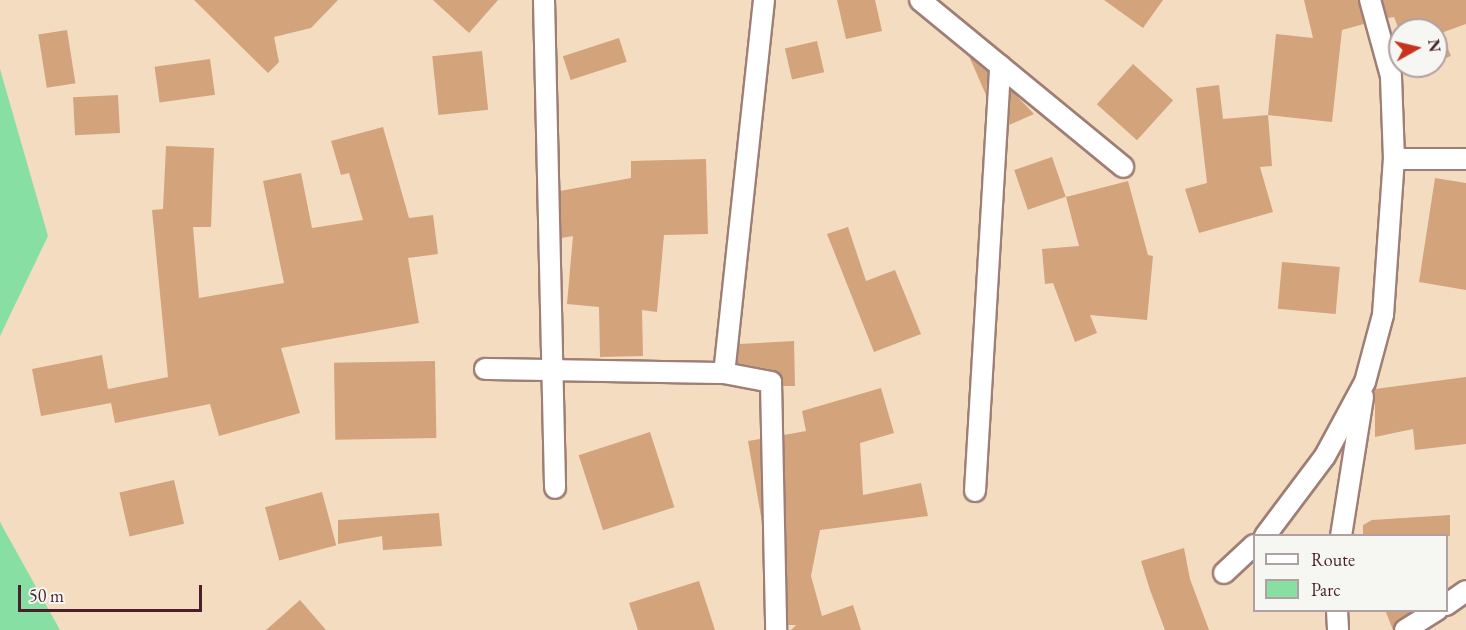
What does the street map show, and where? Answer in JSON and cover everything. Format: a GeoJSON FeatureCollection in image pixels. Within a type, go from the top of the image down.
{"type":"FeatureCollection","features":[{"type":"Feature","properties":{"kind":"street"},"geometry":{"type":"LineString","coordinates":[[544,0],[549,370],[555,488]]}},
{"type":"Feature","properties":{"kind":"street"},"geometry":{"type":"LineString","coordinates":[[724,373],[764,0]]}},
{"type":"Feature","properties":{"kind":"street"},"geometry":{"type":"LineString","coordinates":[[920,0],[1123,166]]}},
{"type":"Feature","properties":{"kind":"street"},"geometry":{"type":"LineString","coordinates":[[1341,534],[1365,382],[1383,315],[1394,159],[1390,76],[1370,0]]}},
{"type":"Feature","properties":{"kind":"street"},"geometry":{"type":"LineString","coordinates":[[975,491],[1000,66]]}},
{"type":"Feature","properties":{"kind":"street"},"geometry":{"type":"LineString","coordinates":[[1394,159],[1466,159]]}},
{"type":"Feature","properties":{"kind":"street"},"geometry":{"type":"LineString","coordinates":[[485,369],[724,373],[771,382],[776,630]]}},
{"type":"Feature","properties":{"kind":"street"},"geometry":{"type":"LineString","coordinates":[[1266,534],[1325,456],[1365,382]]}},
{"type":"Feature","properties":{"kind":"street"},"geometry":{"type":"LineString","coordinates":[[1224,573],[1253,546]]}},
{"type":"Feature","properties":{"kind":"street"},"geometry":{"type":"LineString","coordinates":[[1448,604],[1466,591]]}},
{"type":"Feature","properties":{"kind":"street"},"geometry":{"type":"LineString","coordinates":[[1337,612],[1338,630]]}},
{"type":"Feature","properties":{"kind":"street"},"geometry":{"type":"LineString","coordinates":[[1405,630],[1434,612]]}},
{"type":"Feature","properties":{"kind":"green space"},"geometry":{"type":"Polygon","coordinates":[[[0,69],[48,236],[0,336],[0,69]]]}},
{"type":"Feature","properties":{"kind":"green space"},"geometry":{"type":"Polygon","coordinates":[[[0,521],[1,524],[60,630],[0,630],[0,521]]]}},
{"type":"Feature","properties":{"kind":"building"},"geometry":{"type":"Polygon","coordinates":[[[194,0],[338,0],[311,28],[274,37],[279,62],[268,73],[194,0]]]}},
{"type":"Feature","properties":{"kind":"building"},"geometry":{"type":"Polygon","coordinates":[[[433,0],[498,0],[469,33],[433,0]]]}},
{"type":"Feature","properties":{"kind":"building"},"geometry":{"type":"Polygon","coordinates":[[[837,0],[875,0],[882,31],[846,39],[837,0]]]}},
{"type":"Feature","properties":{"kind":"building"},"geometry":{"type":"Polygon","coordinates":[[[1104,0],[1163,0],[1143,28],[1104,0]]]}},
{"type":"Feature","properties":{"kind":"building"},"geometry":{"type":"Polygon","coordinates":[[[1304,0],[1358,0],[1364,24],[1342,30],[1332,122],[1268,115],[1276,34],[1313,38],[1304,0]]]}},
{"type":"Feature","properties":{"kind":"building"},"geometry":{"type":"Polygon","coordinates":[[[1382,0],[1466,0],[1466,24],[1448,30],[1448,18],[1388,18],[1382,0]]]}},
{"type":"Feature","properties":{"kind":"building"},"geometry":{"type":"Polygon","coordinates":[[[67,30],[75,83],[47,88],[38,35],[67,30]]]}},
{"type":"Feature","properties":{"kind":"building"},"geometry":{"type":"Polygon","coordinates":[[[619,38],[627,62],[571,80],[563,56],[619,38]]]}},
{"type":"Feature","properties":{"kind":"building"},"geometry":{"type":"Polygon","coordinates":[[[817,41],[824,72],[792,80],[785,48],[817,41]]]}},
{"type":"Feature","properties":{"kind":"building"},"geometry":{"type":"Polygon","coordinates":[[[482,51],[488,110],[438,115],[432,56],[482,51]]]}},
{"type":"Feature","properties":{"kind":"building"},"geometry":{"type":"Polygon","coordinates":[[[969,56],[988,71],[986,95],[969,56]]]}},
{"type":"Feature","properties":{"kind":"building"},"geometry":{"type":"Polygon","coordinates":[[[210,59],[215,95],[160,102],[155,67],[210,59]]]}},
{"type":"Feature","properties":{"kind":"building"},"geometry":{"type":"Polygon","coordinates":[[[1133,64],[1173,100],[1137,140],[1097,104],[1133,64]]]}},
{"type":"Feature","properties":{"kind":"building"},"geometry":{"type":"Polygon","coordinates":[[[1219,85],[1223,119],[1268,115],[1272,166],[1260,167],[1273,212],[1199,233],[1185,189],[1207,183],[1196,88],[1219,85]]]}},
{"type":"Feature","properties":{"kind":"building"},"geometry":{"type":"Polygon","coordinates":[[[1011,90],[1034,114],[1009,125],[1011,90]]]}},
{"type":"Feature","properties":{"kind":"building"},"geometry":{"type":"Polygon","coordinates":[[[118,95],[120,133],[75,135],[73,97],[118,95]]]}},
{"type":"Feature","properties":{"kind":"building"},"geometry":{"type":"Polygon","coordinates":[[[383,127],[409,218],[433,215],[438,254],[408,258],[419,323],[281,348],[300,413],[219,436],[210,404],[115,423],[111,403],[41,416],[32,369],[102,355],[108,389],[168,377],[152,210],[163,209],[166,146],[214,148],[211,227],[193,227],[199,298],[284,283],[263,181],[301,173],[312,228],[363,220],[349,173],[341,175],[331,141],[383,127]]]}},
{"type":"Feature","properties":{"kind":"building"},"geometry":{"type":"Polygon","coordinates":[[[1052,157],[1066,197],[1028,210],[1014,170],[1052,157]]]}},
{"type":"Feature","properties":{"kind":"building"},"geometry":{"type":"Polygon","coordinates":[[[706,159],[708,234],[664,235],[657,312],[642,310],[643,356],[600,357],[599,307],[567,304],[573,236],[561,238],[560,191],[631,178],[631,161],[706,159]]]}},
{"type":"Feature","properties":{"kind":"building"},"geometry":{"type":"Polygon","coordinates":[[[1435,178],[1466,183],[1466,290],[1419,282],[1435,178]]]}},
{"type":"Feature","properties":{"kind":"building"},"geometry":{"type":"Polygon","coordinates":[[[1128,181],[1148,255],[1153,256],[1147,320],[1090,315],[1097,333],[1075,342],[1053,283],[1045,284],[1042,249],[1079,246],[1066,197],[1128,181]]]}},
{"type":"Feature","properties":{"kind":"building"},"geometry":{"type":"Polygon","coordinates":[[[848,227],[866,281],[895,270],[921,334],[874,352],[827,234],[848,227]]]}},
{"type":"Feature","properties":{"kind":"building"},"geometry":{"type":"Polygon","coordinates":[[[1282,262],[1340,267],[1336,314],[1278,309],[1282,262]]]}},
{"type":"Feature","properties":{"kind":"building"},"geometry":{"type":"Polygon","coordinates":[[[794,341],[795,386],[783,386],[774,370],[737,363],[739,344],[794,341]]]}},
{"type":"Feature","properties":{"kind":"building"},"geometry":{"type":"Polygon","coordinates":[[[435,361],[436,438],[335,440],[334,363],[435,361]]]}},
{"type":"Feature","properties":{"kind":"building"},"geometry":{"type":"Polygon","coordinates":[[[1466,377],[1466,444],[1415,450],[1413,429],[1375,437],[1375,389],[1466,377]]]}},
{"type":"Feature","properties":{"kind":"building"},"geometry":{"type":"Polygon","coordinates":[[[881,388],[894,433],[860,443],[863,495],[921,483],[928,516],[820,530],[811,576],[822,616],[853,605],[861,630],[791,630],[796,625],[788,625],[784,435],[806,431],[802,411],[881,388]]]}},
{"type":"Feature","properties":{"kind":"building"},"geometry":{"type":"Polygon","coordinates":[[[650,432],[674,507],[603,530],[579,455],[650,432]]]}},
{"type":"Feature","properties":{"kind":"building"},"geometry":{"type":"Polygon","coordinates":[[[760,439],[762,522],[748,441],[760,439]]]}},
{"type":"Feature","properties":{"kind":"building"},"geometry":{"type":"Polygon","coordinates":[[[174,480],[184,524],[130,536],[119,493],[174,480]]]}},
{"type":"Feature","properties":{"kind":"building"},"geometry":{"type":"Polygon","coordinates":[[[322,492],[336,545],[279,560],[265,507],[322,492]]]}},
{"type":"Feature","properties":{"kind":"building"},"geometry":{"type":"Polygon","coordinates":[[[439,513],[442,546],[383,550],[382,536],[338,544],[338,520],[439,513]]]}},
{"type":"Feature","properties":{"kind":"building"},"geometry":{"type":"Polygon","coordinates":[[[1450,515],[1450,536],[1448,534],[1363,534],[1363,525],[1372,520],[1450,515]]]}},
{"type":"Feature","properties":{"kind":"building"},"geometry":{"type":"Polygon","coordinates":[[[1184,548],[1190,579],[1209,630],[1165,630],[1141,561],[1184,548]]]}},
{"type":"Feature","properties":{"kind":"building"},"geometry":{"type":"Polygon","coordinates":[[[699,581],[715,630],[638,630],[629,603],[699,581]]]}},
{"type":"Feature","properties":{"kind":"building"},"geometry":{"type":"Polygon","coordinates":[[[300,600],[326,630],[266,630],[300,600]]]}},
{"type":"Feature","properties":{"kind":"building"},"geometry":{"type":"Polygon","coordinates":[[[1386,612],[1412,612],[1393,630],[1386,612]]]}}]}
